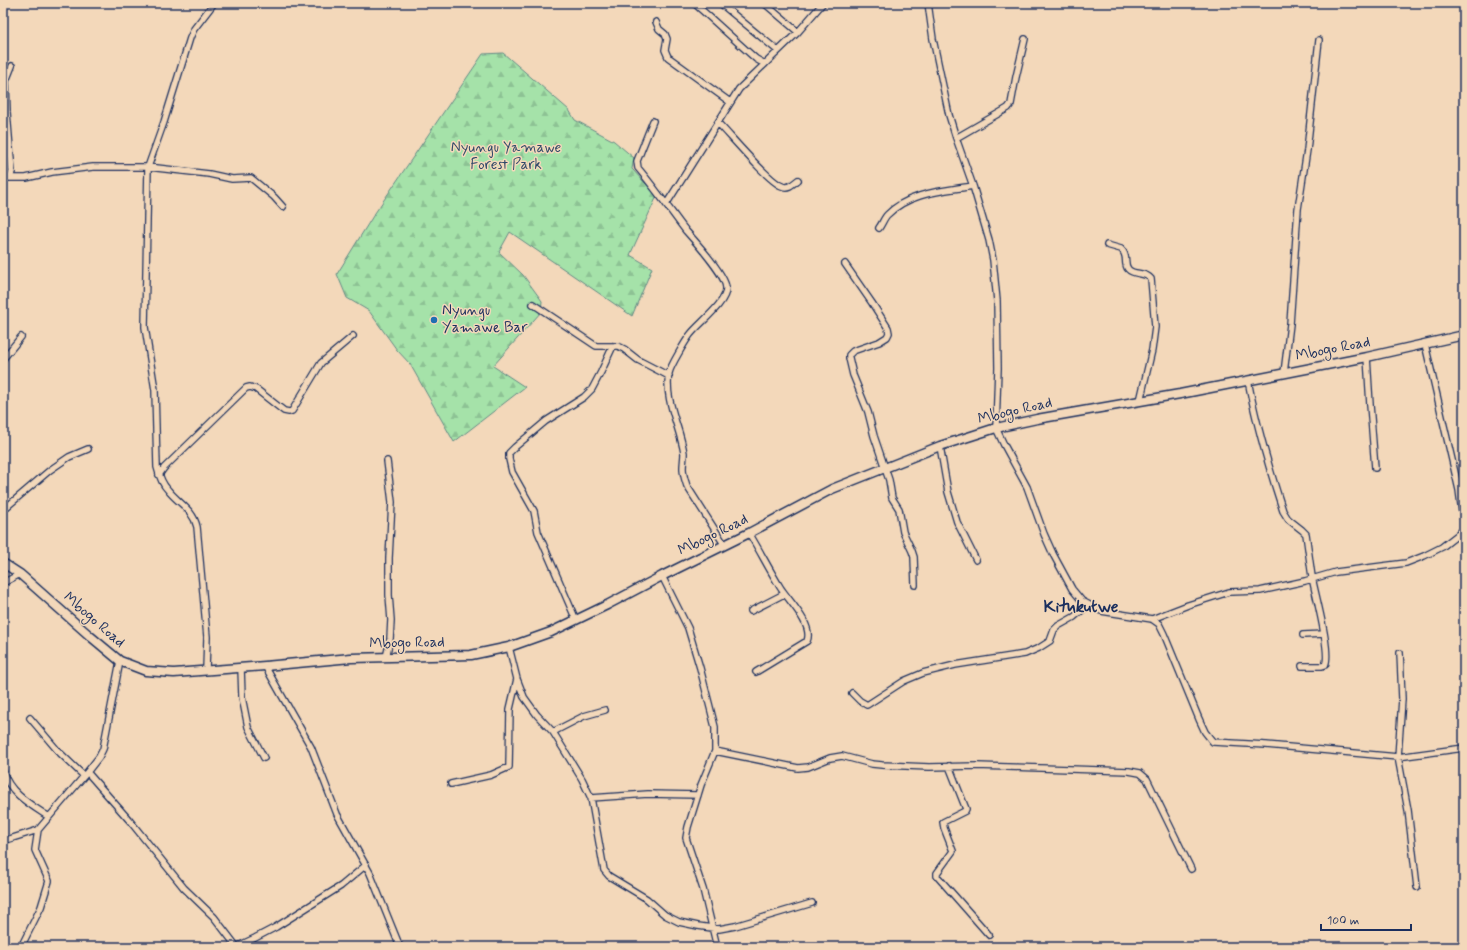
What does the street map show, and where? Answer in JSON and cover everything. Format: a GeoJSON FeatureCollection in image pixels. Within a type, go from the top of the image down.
{"type":"FeatureCollection","features":[{"type":"Feature","properties":{"kind":"main road","name":"Mbogo Road"},"geometry":{"type":"LineString","coordinates":[[3,563],[20,574],[120,661],[146,672],[174,673],[351,658],[472,655],[509,646],[552,632],[724,544],[750,533],[832,489],[940,446],[996,428],[1038,419],[1368,357],[1464,335]]}},
{"type":"Feature","properties":{"kind":"street"},"geometry":{"type":"LineString","coordinates":[[206,670],[207,637],[197,527],[193,516],[184,505],[166,489],[159,475],[157,467],[155,390],[145,327],[148,167],[164,122],[190,38],[194,29],[214,3]]}},
{"type":"Feature","properties":{"kind":"street"},"geometry":{"type":"LineString","coordinates":[[694,3],[756,59],[765,64]]}},
{"type":"Feature","properties":{"kind":"street"},"geometry":{"type":"LineString","coordinates":[[720,3],[778,51]]}},
{"type":"Feature","properties":{"kind":"street"},"geometry":{"type":"LineString","coordinates":[[764,3],[798,32]]}},
{"type":"Feature","properties":{"kind":"street"},"geometry":{"type":"LineString","coordinates":[[667,202],[739,89],[798,32],[823,3]]}},
{"type":"Feature","properties":{"kind":"street"},"geometry":{"type":"LineString","coordinates":[[928,3],[933,39],[949,116],[974,186],[989,240],[996,278],[998,368],[996,428],[1027,488],[1044,534],[1072,589],[1082,602],[1101,611],[1152,620],[1159,624],[1199,719],[1205,732],[1213,742],[1266,744],[1398,757],[1464,748]]}},
{"type":"Feature","properties":{"kind":"street"},"geometry":{"type":"LineString","coordinates":[[656,22],[659,29],[665,34],[667,39],[665,50],[668,57],[730,102]]}},
{"type":"Feature","properties":{"kind":"street"},"geometry":{"type":"LineString","coordinates":[[956,138],[1008,108],[1011,104],[1025,39]]}},
{"type":"Feature","properties":{"kind":"street"},"geometry":{"type":"LineString","coordinates":[[1284,373],[1290,324],[1298,209],[1308,150],[1319,40]]}},
{"type":"Feature","properties":{"kind":"street"},"geometry":{"type":"LineString","coordinates":[[10,178],[12,172],[6,81],[12,66]]}},
{"type":"Feature","properties":{"kind":"street"},"geometry":{"type":"LineString","coordinates":[[653,121],[637,164],[638,168],[667,202],[720,275],[726,287],[725,293],[718,304],[690,334],[671,368],[669,376],[669,390],[672,407],[684,454],[682,467],[684,478],[687,486],[724,544]]}},
{"type":"Feature","properties":{"kind":"street"},"geometry":{"type":"LineString","coordinates":[[718,123],[764,173],[776,183],[786,187],[798,180]]}},
{"type":"Feature","properties":{"kind":"street"},"geometry":{"type":"LineString","coordinates":[[3,178],[26,178],[52,172],[93,167],[148,167],[209,174],[232,179],[251,178],[274,197],[283,207]]}},
{"type":"Feature","properties":{"kind":"street"},"geometry":{"type":"LineString","coordinates":[[879,228],[886,215],[896,207],[918,196],[974,186]]}},
{"type":"Feature","properties":{"kind":"street"},"geometry":{"type":"LineString","coordinates":[[1107,245],[1121,249],[1126,256],[1126,264],[1128,269],[1146,275],[1151,279],[1155,327],[1152,350],[1140,401]]}},
{"type":"Feature","properties":{"kind":"street"},"geometry":{"type":"LineString","coordinates":[[845,264],[888,328],[889,333],[887,337],[879,342],[853,351],[849,355],[849,358],[853,375],[865,402],[874,436],[889,480],[892,498],[899,509],[904,532],[914,557],[915,585]]}},
{"type":"Feature","properties":{"kind":"street"},"geometry":{"type":"LineString","coordinates":[[533,304],[596,346],[618,346],[638,360],[669,376]]}},
{"type":"Feature","properties":{"kind":"street"},"geometry":{"type":"LineString","coordinates":[[159,475],[164,468],[246,388],[250,387],[256,389],[284,411],[292,411],[321,363],[353,336]]}},
{"type":"Feature","properties":{"kind":"street"},"geometry":{"type":"LineString","coordinates":[[3,359],[21,337]]}},
{"type":"Feature","properties":{"kind":"street"},"geometry":{"type":"LineString","coordinates":[[1152,620],[1188,605],[1229,592],[1260,590],[1336,572],[1406,563],[1442,547],[1460,533],[1463,529],[1463,520],[1458,483],[1425,344]]}},
{"type":"Feature","properties":{"kind":"street"},"geometry":{"type":"LineString","coordinates":[[576,620],[538,532],[534,511],[512,472],[509,459],[510,453],[515,446],[546,421],[584,397],[592,389],[613,346]]}},
{"type":"Feature","properties":{"kind":"street"},"geometry":{"type":"LineString","coordinates":[[1368,357],[1375,468]]}},
{"type":"Feature","properties":{"kind":"street"},"geometry":{"type":"LineString","coordinates":[[1248,380],[1267,460],[1283,511],[1288,519],[1306,534],[1312,578],[1324,634],[1327,658],[1325,665],[1302,666]]}},
{"type":"Feature","properties":{"kind":"street"},"geometry":{"type":"LineString","coordinates":[[940,446],[948,492],[957,522],[976,560]]}},
{"type":"Feature","properties":{"kind":"street"},"geometry":{"type":"LineString","coordinates":[[3,510],[50,470],[69,457],[88,449]]}},
{"type":"Feature","properties":{"kind":"street"},"geometry":{"type":"LineString","coordinates":[[386,658],[390,639],[391,620],[388,595],[392,502],[387,461]]}},
{"type":"Feature","properties":{"kind":"street"},"geometry":{"type":"LineString","coordinates":[[750,533],[784,594],[799,612],[808,633],[808,639],[756,672]]}},
{"type":"Feature","properties":{"kind":"street"},"geometry":{"type":"LineString","coordinates":[[3,583],[20,574]]}},
{"type":"Feature","properties":{"kind":"street"},"geometry":{"type":"LineString","coordinates":[[662,576],[688,628],[715,727],[715,751],[698,795],[686,838],[703,889],[717,947]]}},
{"type":"Feature","properties":{"kind":"street"},"geometry":{"type":"LineString","coordinates":[[751,610],[784,594]]}},
{"type":"Feature","properties":{"kind":"street"},"geometry":{"type":"LineString","coordinates":[[852,693],[860,701],[867,705],[899,684],[923,673],[955,665],[1025,654],[1046,644],[1058,626],[1074,617],[1088,604]]}},
{"type":"Feature","properties":{"kind":"street"},"geometry":{"type":"LineString","coordinates":[[1303,635],[1324,634]]}},
{"type":"Feature","properties":{"kind":"street"},"geometry":{"type":"LineString","coordinates":[[509,646],[516,679],[524,698],[553,732],[582,779],[591,798],[604,870],[606,873],[647,899],[665,915],[674,920],[698,926],[719,929],[735,926],[812,903]]}},
{"type":"Feature","properties":{"kind":"street"},"geometry":{"type":"LineString","coordinates":[[1400,653],[1402,699],[1398,757],[1410,824],[1417,887]]}},
{"type":"Feature","properties":{"kind":"street"},"geometry":{"type":"LineString","coordinates":[[21,947],[41,907],[49,881],[35,850],[38,830],[86,774],[103,749],[120,661]]}},
{"type":"Feature","properties":{"kind":"street"},"geometry":{"type":"LineString","coordinates":[[265,666],[311,747],[337,814],[366,865],[400,947]]}},
{"type":"Feature","properties":{"kind":"street"},"geometry":{"type":"LineString","coordinates":[[241,668],[242,697],[248,727],[264,758]]}},
{"type":"Feature","properties":{"kind":"street"},"geometry":{"type":"LineString","coordinates":[[451,784],[490,775],[509,767],[510,709],[516,679]]}},
{"type":"Feature","properties":{"kind":"street"},"geometry":{"type":"LineString","coordinates":[[553,732],[584,716],[605,710]]}},
{"type":"Feature","properties":{"kind":"street"},"geometry":{"type":"LineString","coordinates":[[30,718],[58,751],[86,774],[130,821],[184,888],[214,917],[238,946],[276,927],[335,890],[366,865]]}},
{"type":"Feature","properties":{"kind":"street"},"geometry":{"type":"LineString","coordinates":[[715,751],[798,768],[808,767],[830,758],[842,756],[872,764],[977,766],[1140,773],[1147,779],[1191,869]]}},
{"type":"Feature","properties":{"kind":"street"},"geometry":{"type":"LineString","coordinates":[[949,766],[966,809],[965,811],[943,822],[953,851],[937,873],[937,876],[989,935]]}},
{"type":"Feature","properties":{"kind":"street"},"geometry":{"type":"LineString","coordinates":[[3,771],[14,791],[49,817]]}},
{"type":"Feature","properties":{"kind":"street"},"geometry":{"type":"LineString","coordinates":[[591,798],[648,794],[698,795]]}},
{"type":"Feature","properties":{"kind":"street"},"geometry":{"type":"LineString","coordinates":[[3,841],[38,830]]}},
{"type":"Feature","properties":{"kind":"green space","name":"Nyungu Yamawe Forest Park"},"geometry":{"type":"Polygon","coordinates":[[[503,53],[569,110],[575,120],[614,141],[634,158],[632,169],[657,196],[630,255],[652,268],[632,316],[510,232],[499,252],[523,275],[542,301],[541,312],[493,366],[525,387],[454,442],[410,364],[397,350],[369,311],[347,298],[337,274],[373,216],[483,54],[503,53]]]}},
{"type":"Feature","properties":{"kind":"place","name":"Nyungu Yamawe Bar"},"geometry":{"type":"Point","coordinates":[434,320]}},
{"type":"Feature","properties":{"kind":"district","name":"Kitukutwe"},"geometry":{"type":"Point","coordinates":[1081,607]}}]}
